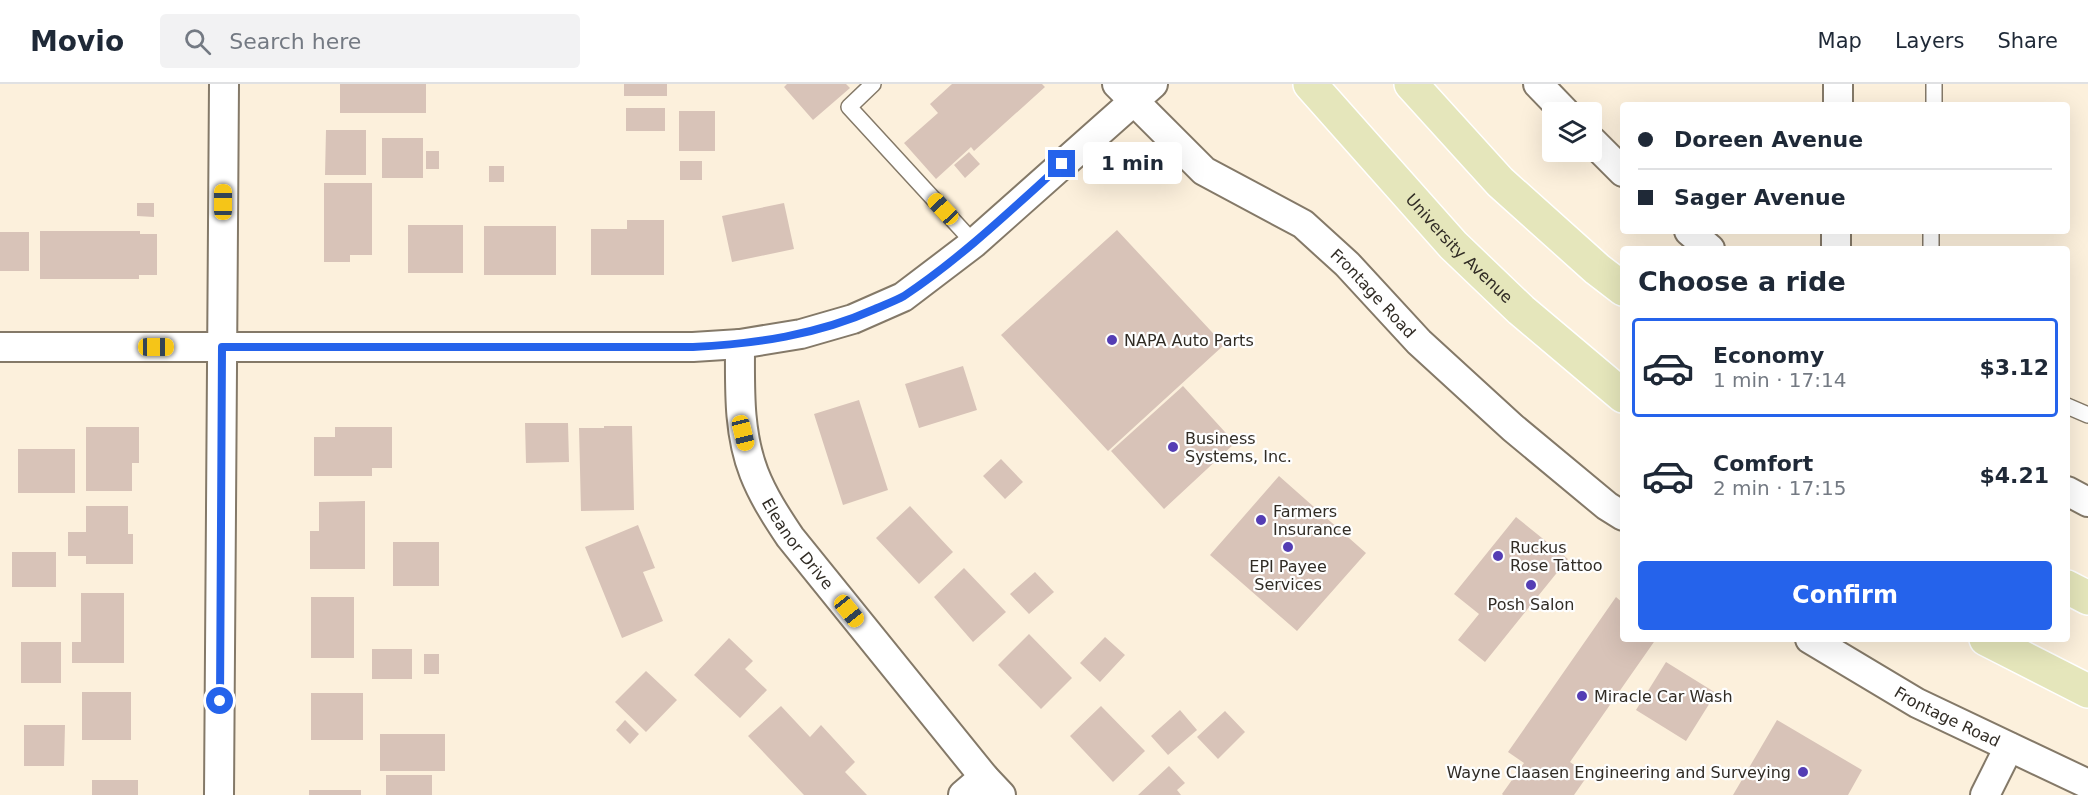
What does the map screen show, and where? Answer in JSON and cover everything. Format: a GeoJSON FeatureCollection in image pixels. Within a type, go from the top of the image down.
{"type":"FeatureCollection","features":[{"type":"Feature","properties":{"kind":"main road","name":"University Avenue"},"geometry":{"type":"LineString","coordinates":[[1310,84],[1453,245],[1521,310],[1620,393]]}},
{"type":"Feature","properties":{"kind":"main road"},"geometry":{"type":"LineString","coordinates":[[1411,84],[1500,182],[1620,287]]}},
{"type":"Feature","properties":{"kind":"main road"},"geometry":{"type":"LineString","coordinates":[[2070,589],[2088,598]]}},
{"type":"Feature","properties":{"kind":"main road"},"geometry":{"type":"LineString","coordinates":[[1992,642],[2088,692]]}},
{"type":"Feature","properties":{"kind":"street"},"geometry":{"type":"LineString","coordinates":[[219,795],[224,84]]}},
{"type":"Feature","properties":{"kind":"street"},"geometry":{"type":"LineString","coordinates":[[1538,84],[1555,102]]}},
{"type":"Feature","properties":{"kind":"street"},"geometry":{"type":"LineString","coordinates":[[1838,84],[1838,102]]}},
{"type":"Feature","properties":{"kind":"street"},"geometry":{"type":"LineString","coordinates":[[0,347],[693,347],[740,344],[801,334],[853,319],[903,297],[974,243],[1134,90]]}},
{"type":"Feature","properties":{"kind":"street","name":"Frontage Road"},"geometry":{"type":"LineString","coordinates":[[1134,90],[1204,171],[1303,224],[1347,264],[1419,342],[1513,428],[1620,514]]}},
{"type":"Feature","properties":{"kind":"street"},"geometry":{"type":"LineString","coordinates":[[1602,151],[1620,169]]}},
{"type":"Feature","properties":{"kind":"street"},"geometry":{"type":"LineString","coordinates":[[1692,234],[1706,246]]}},
{"type":"Feature","properties":{"kind":"street","name":"Eleanor Drive"},"geometry":{"type":"LineString","coordinates":[[740,344],[743,433],[753,471],[768,505],[982,789]]}},
{"type":"Feature","properties":{"kind":"street"},"geometry":{"type":"LineString","coordinates":[[2070,493],[2088,502]]}},
{"type":"Feature","properties":{"kind":"street","name":"Frontage Road"},"geometry":{"type":"LineString","coordinates":[[1815,642],[1917,703],[2088,784]]}},
{"type":"Feature","properties":{"kind":"street"},"geometry":{"type":"LineString","coordinates":[[1985,795],[2009,747]]}},
{"type":"Feature","properties":{"kind":"lane"},"geometry":{"type":"LineString","coordinates":[[873,84],[849,107],[974,243]]}},
{"type":"Feature","properties":{"kind":"lane"},"geometry":{"type":"LineString","coordinates":[[1934,84],[1934,102]]}},
{"type":"Feature","properties":{"kind":"lane"},"geometry":{"type":"LineString","coordinates":[[2070,407],[2088,415]]}},
{"type":"Feature","properties":{"kind":"building"},"geometry":{"type":"Polygon","coordinates":[[[340,84],[426,84],[426,113],[340,113],[340,84]]]}},
{"type":"Feature","properties":{"kind":"building"},"geometry":{"type":"Polygon","coordinates":[[[624,84],[667,84],[667,96],[624,96],[624,84]]]}},
{"type":"Feature","properties":{"kind":"building"},"geometry":{"type":"Polygon","coordinates":[[[787,84],[846,84],[850,88],[813,120],[784,87],[787,84]]]}},
{"type":"Feature","properties":{"kind":"building"},"geometry":{"type":"Polygon","coordinates":[[[952,84],[1042,84],[1045,87],[974,151],[971,147],[936,179],[904,143],[938,113],[930,104],[952,84]]]}},
{"type":"Feature","properties":{"kind":"building"},"geometry":{"type":"Polygon","coordinates":[[[626,108],[665,108],[665,131],[626,131],[626,108]]]}},
{"type":"Feature","properties":{"kind":"building"},"geometry":{"type":"Polygon","coordinates":[[[679,111],[715,111],[715,151],[679,151],[679,111]]]}},
{"type":"Feature","properties":{"kind":"building"},"geometry":{"type":"Polygon","coordinates":[[[326,130],[366,130],[366,175],[325,175],[326,130]]]}},
{"type":"Feature","properties":{"kind":"building"},"geometry":{"type":"Polygon","coordinates":[[[382,138],[423,138],[423,178],[382,178],[382,138]]]}},
{"type":"Feature","properties":{"kind":"building"},"geometry":{"type":"Polygon","coordinates":[[[426,151],[439,151],[439,169],[426,169],[426,151]]]}},
{"type":"Feature","properties":{"kind":"building"},"geometry":{"type":"Polygon","coordinates":[[[969,152],[980,164],[965,178],[954,165],[969,152]]]}},
{"type":"Feature","properties":{"kind":"building"},"geometry":{"type":"Polygon","coordinates":[[[680,161],[702,161],[702,180],[680,180],[680,161]]]}},
{"type":"Feature","properties":{"kind":"building"},"geometry":{"type":"Polygon","coordinates":[[[489,166],[504,166],[504,182],[489,182],[489,166]]]}},
{"type":"Feature","properties":{"kind":"building"},"geometry":{"type":"Polygon","coordinates":[[[324,183],[372,183],[372,255],[350,255],[350,262],[324,262],[324,183]]]}},
{"type":"Feature","properties":{"kind":"building"},"geometry":{"type":"Polygon","coordinates":[[[137,203],[154,203],[154,217],[137,216],[137,203]]]}},
{"type":"Feature","properties":{"kind":"building"},"geometry":{"type":"Polygon","coordinates":[[[784,203],[794,249],[732,262],[722,216],[784,203]]]}},
{"type":"Feature","properties":{"kind":"building"},"geometry":{"type":"Polygon","coordinates":[[[627,220],[664,220],[664,275],[591,275],[591,229],[627,229],[627,220]]]}},
{"type":"Feature","properties":{"kind":"building"},"geometry":{"type":"Polygon","coordinates":[[[408,225],[463,225],[463,273],[408,273],[408,225]]]}},
{"type":"Feature","properties":{"kind":"building"},"geometry":{"type":"Polygon","coordinates":[[[484,226],[556,226],[556,275],[484,275],[484,226]]]}},
{"type":"Feature","properties":{"kind":"building","name":"NAPA Auto Parts"},"geometry":{"type":"Polygon","coordinates":[[[1117,230],[1224,345],[1108,451],[1001,335],[1117,230]]]}},
{"type":"Feature","properties":{"kind":"building"},"geometry":{"type":"Polygon","coordinates":[[[40,231],[140,231],[140,234],[157,234],[157,275],[139,275],[139,279],[40,279],[40,231]]]}},
{"type":"Feature","properties":{"kind":"building"},"geometry":{"type":"Polygon","coordinates":[[[0,232],[29,232],[29,271],[0,271],[0,232]]]}},
{"type":"Feature","properties":{"kind":"building"},"geometry":{"type":"Polygon","coordinates":[[[963,366],[977,410],[919,428],[905,384],[963,366]]]}},
{"type":"Feature","properties":{"kind":"building","name":"Business Systems, Inc."},"geometry":{"type":"Polygon","coordinates":[[[1183,386],[1235,443],[1164,509],[1111,451],[1183,386]]]}},
{"type":"Feature","properties":{"kind":"building"},"geometry":{"type":"Polygon","coordinates":[[[859,400],[888,490],[843,505],[814,414],[859,400]]]}},
{"type":"Feature","properties":{"kind":"building"},"geometry":{"type":"Polygon","coordinates":[[[525,423],[568,423],[569,462],[526,463],[525,423]]]}},
{"type":"Feature","properties":{"kind":"building"},"geometry":{"type":"Polygon","coordinates":[[[604,426],[632,426],[634,510],[581,511],[579,428],[604,428],[604,426]]]}},
{"type":"Feature","properties":{"kind":"building"},"geometry":{"type":"Polygon","coordinates":[[[86,427],[139,427],[139,463],[132,463],[132,491],[86,491],[86,427]]]}},
{"type":"Feature","properties":{"kind":"building"},"geometry":{"type":"Polygon","coordinates":[[[335,427],[392,427],[392,468],[372,468],[372,476],[314,476],[314,437],[335,437],[335,427]]]}},
{"type":"Feature","properties":{"kind":"building"},"geometry":{"type":"Polygon","coordinates":[[[18,449],[75,449],[75,493],[18,493],[18,449]]]}},
{"type":"Feature","properties":{"kind":"building"},"geometry":{"type":"Polygon","coordinates":[[[1001,459],[1023,482],[1005,499],[983,476],[1001,459]]]}},
{"type":"Feature","properties":{"kind":"building"},"geometry":{"type":"Polygon","coordinates":[[[1279,476],[1366,553],[1297,631],[1210,555],[1279,476]]]}},
{"type":"Feature","properties":{"kind":"building"},"geometry":{"type":"Polygon","coordinates":[[[365,501],[365,569],[310,569],[310,531],[319,531],[319,502],[365,501]]]}},
{"type":"Feature","properties":{"kind":"building"},"geometry":{"type":"Polygon","coordinates":[[[86,506],[128,506],[128,534],[133,534],[133,564],[86,564],[86,556],[68,556],[68,532],[86,532],[86,506]]]}},
{"type":"Feature","properties":{"kind":"building"},"geometry":{"type":"Polygon","coordinates":[[[910,506],[953,552],[919,584],[876,538],[910,506]]]}},
{"type":"Feature","properties":{"kind":"building"},"geometry":{"type":"Polygon","coordinates":[[[1516,517],[1568,559],[1485,662],[1458,640],[1479,614],[1454,594],[1516,517]]]}},
{"type":"Feature","properties":{"kind":"building"},"geometry":{"type":"Polygon","coordinates":[[[638,525],[655,568],[643,572],[663,621],[622,638],[585,547],[638,525]]]}},
{"type":"Feature","properties":{"kind":"building"},"geometry":{"type":"Polygon","coordinates":[[[393,542],[439,542],[439,586],[393,586],[393,542]]]}},
{"type":"Feature","properties":{"kind":"building"},"geometry":{"type":"Polygon","coordinates":[[[12,552],[56,552],[56,587],[12,587],[12,552]]]}},
{"type":"Feature","properties":{"kind":"building"},"geometry":{"type":"Polygon","coordinates":[[[964,568],[1006,612],[973,642],[934,597],[964,568]]]}},
{"type":"Feature","properties":{"kind":"building"},"geometry":{"type":"Polygon","coordinates":[[[1035,572],[1054,592],[1029,614],[1010,594],[1035,572]]]}},
{"type":"Feature","properties":{"kind":"building"},"geometry":{"type":"Polygon","coordinates":[[[81,593],[124,593],[124,663],[72,663],[72,642],[81,642],[81,593]]]}},
{"type":"Feature","properties":{"kind":"building"},"geometry":{"type":"Polygon","coordinates":[[[311,597],[354,597],[354,658],[311,658],[311,597]]]}},
{"type":"Feature","properties":{"kind":"building","name":"Miracle Car Wash"},"geometry":{"type":"Polygon","coordinates":[[[1616,597],[1620,600],[1620,642],[1654,642],[1570,762],[1588,775],[1574,795],[1503,795],[1524,763],[1508,752],[1616,597]]]}},
{"type":"Feature","properties":{"kind":"building"},"geometry":{"type":"Polygon","coordinates":[[[1029,634],[1072,678],[1041,709],[998,665],[1029,634]]]}},
{"type":"Feature","properties":{"kind":"building"},"geometry":{"type":"Polygon","coordinates":[[[1105,637],[1125,655],[1100,682],[1080,663],[1105,637]]]}},
{"type":"Feature","properties":{"kind":"building"},"geometry":{"type":"Polygon","coordinates":[[[729,638],[753,661],[745,669],[767,690],[740,718],[694,675],[729,638]]]}},
{"type":"Feature","properties":{"kind":"building"},"geometry":{"type":"Polygon","coordinates":[[[21,642],[61,642],[61,683],[21,683],[21,642]]]}},
{"type":"Feature","properties":{"kind":"building"},"geometry":{"type":"Polygon","coordinates":[[[372,649],[412,649],[412,679],[372,679],[372,649]]]}},
{"type":"Feature","properties":{"kind":"building"},"geometry":{"type":"Polygon","coordinates":[[[424,654],[439,654],[439,674],[424,674],[424,654]]]}},
{"type":"Feature","properties":{"kind":"building"},"geometry":{"type":"Polygon","coordinates":[[[1666,662],[1716,693],[1686,741],[1636,710],[1666,662]]]}},
{"type":"Feature","properties":{"kind":"building"},"geometry":{"type":"Polygon","coordinates":[[[646,671],[677,700],[646,732],[615,702],[646,671]]]}},
{"type":"Feature","properties":{"kind":"building"},"geometry":{"type":"Polygon","coordinates":[[[82,692],[131,692],[131,740],[82,740],[82,692]]]}},
{"type":"Feature","properties":{"kind":"building"},"geometry":{"type":"Polygon","coordinates":[[[311,693],[363,693],[363,740],[311,740],[311,693]]]}},
{"type":"Feature","properties":{"kind":"building"},"geometry":{"type":"Polygon","coordinates":[[[781,706],[810,737],[821,725],[855,762],[845,772],[867,795],[804,795],[748,736],[781,706]]]}},
{"type":"Feature","properties":{"kind":"building"},"geometry":{"type":"Polygon","coordinates":[[[1101,706],[1145,751],[1113,782],[1070,736],[1101,706]]]}},
{"type":"Feature","properties":{"kind":"building"},"geometry":{"type":"Polygon","coordinates":[[[1180,710],[1197,730],[1168,755],[1151,736],[1180,710]]]}},
{"type":"Feature","properties":{"kind":"building"},"geometry":{"type":"Polygon","coordinates":[[[1225,711],[1245,732],[1218,759],[1197,737],[1225,711]]]}},
{"type":"Feature","properties":{"kind":"building"},"geometry":{"type":"Polygon","coordinates":[[[625,720],[639,734],[630,744],[616,730],[625,720]]]}},
{"type":"Feature","properties":{"kind":"building"},"geometry":{"type":"Polygon","coordinates":[[[1777,720],[1862,770],[1848,795],[1733,795],[1777,720]]]}},
{"type":"Feature","properties":{"kind":"building"},"geometry":{"type":"Polygon","coordinates":[[[24,725],[65,725],[64,766],[24,766],[24,725]]]}},
{"type":"Feature","properties":{"kind":"building"},"geometry":{"type":"Polygon","coordinates":[[[380,734],[445,734],[445,771],[380,771],[380,734]]]}},
{"type":"Feature","properties":{"kind":"building"},"geometry":{"type":"Polygon","coordinates":[[[1169,766],[1185,783],[1177,790],[1181,795],[1138,795],[1169,766]]]}},
{"type":"Feature","properties":{"kind":"building"},"geometry":{"type":"Polygon","coordinates":[[[386,775],[432,775],[432,795],[386,795],[386,775]]]}},
{"type":"Feature","properties":{"kind":"building"},"geometry":{"type":"Polygon","coordinates":[[[92,780],[138,780],[138,795],[92,795],[92,780]]]}},
{"type":"Feature","properties":{"kind":"building"},"geometry":{"type":"Polygon","coordinates":[[[309,790],[361,790],[361,795],[309,795],[309,790]]]}},
{"type":"Feature","properties":{"kind":"place","name":"NAPA Auto Parts"},"geometry":{"type":"Point","coordinates":[1112,340]}},
{"type":"Feature","properties":{"kind":"place","name":"Business Systems, Inc."},"geometry":{"type":"Point","coordinates":[1173,447]}},
{"type":"Feature","properties":{"kind":"place","name":"Farmers Insurance"},"geometry":{"type":"Point","coordinates":[1261,520]}},
{"type":"Feature","properties":{"kind":"place","name":"EPI Payee Services"},"geometry":{"type":"Point","coordinates":[1288,547]}},
{"type":"Feature","properties":{"kind":"place","name":"Ruckus Rose Tattoo"},"geometry":{"type":"Point","coordinates":[1498,556]}},
{"type":"Feature","properties":{"kind":"place","name":"Posh Salon"},"geometry":{"type":"Point","coordinates":[1531,585]}},
{"type":"Feature","properties":{"kind":"place","name":"Miracle Car Wash"},"geometry":{"type":"Point","coordinates":[1582,696]}},
{"type":"Feature","properties":{"kind":"place","name":"Wayne Claasen Engineering and Surveying"},"geometry":{"type":"Point","coordinates":[1803,772]}},
{"type":"Feature","properties":{"kind":"route"},"geometry":{"type":"LineString","coordinates":[[220,701],[222,347],[693,347],[740,344],[801,334],[853,319],[903,297],[974,243],[1062,164]]}}]}
